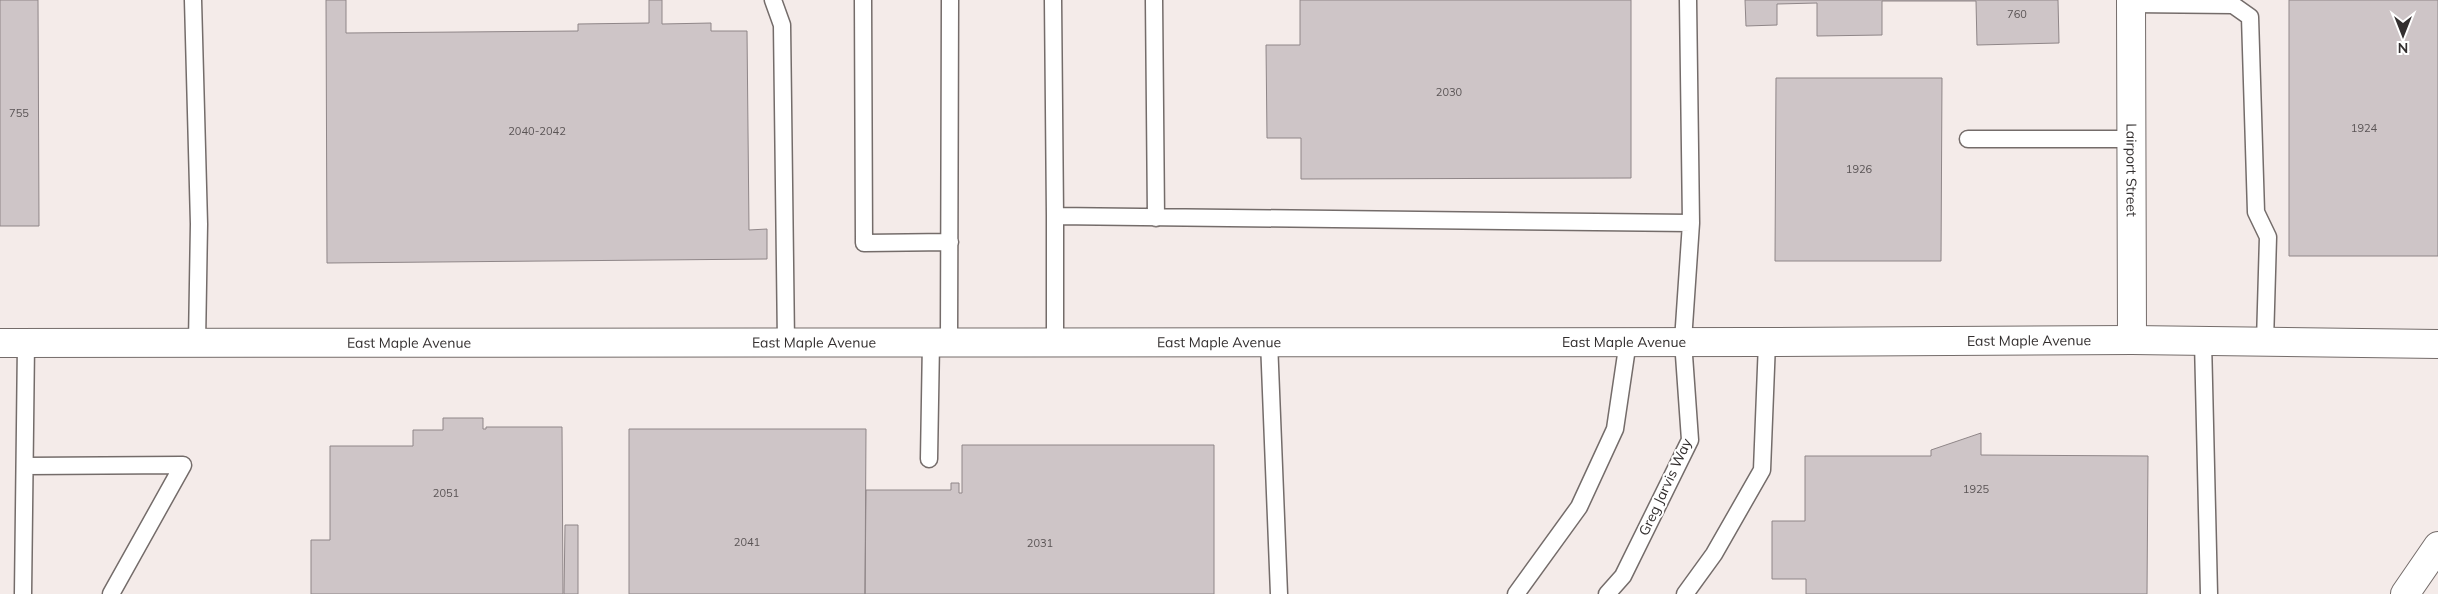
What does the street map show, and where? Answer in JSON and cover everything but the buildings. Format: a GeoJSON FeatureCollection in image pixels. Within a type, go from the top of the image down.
{"type":"FeatureCollection","features":[{"type":"Feature","properties":{"kind":"street","name":"Lairport Street"},"geometry":{"type":"LineString","coordinates":[[2131,2],[2132,340]]}},
{"type":"Feature","properties":{"kind":"street","name":"East Maple Avenue"},"geometry":{"type":"LineString","coordinates":[[13,343],[2132,340],[2438,344]]}},
{"type":"Feature","properties":{"kind":"street"},"geometry":{"type":"LineString","coordinates":[[2405,594],[2438,546]]}},
{"type":"Feature","properties":{"kind":"lane"},"geometry":{"type":"LineString","coordinates":[[193,0],[199,224],[197,343]]}},
{"type":"Feature","properties":{"kind":"lane"},"geometry":{"type":"LineString","coordinates":[[773,0],[782,25],[786,343]]}},
{"type":"Feature","properties":{"kind":"lane"},"geometry":{"type":"LineString","coordinates":[[863,0],[864,243],[950,242]]}},
{"type":"Feature","properties":{"kind":"lane"},"geometry":{"type":"LineString","coordinates":[[929,459],[950,242],[950,0]]}},
{"type":"Feature","properties":{"kind":"lane"},"geometry":{"type":"LineString","coordinates":[[1053,0],[1055,342]]}},
{"type":"Feature","properties":{"kind":"lane"},"geometry":{"type":"LineString","coordinates":[[1154,0],[1156,218]]}},
{"type":"Feature","properties":{"kind":"lane","name":"Greg Jarvis Way"},"geometry":{"type":"LineString","coordinates":[[1607,594],[1623,576],[1690,440],[1683,341],[1691,223],[1688,0]]}},
{"type":"Feature","properties":{"kind":"lane"},"geometry":{"type":"LineString","coordinates":[[2131,2],[2233,5],[2250,18],[2256,212],[2268,237],[2265,342]]}},
{"type":"Feature","properties":{"kind":"lane"},"geometry":{"type":"LineString","coordinates":[[1968,139],[2132,139]]}},
{"type":"Feature","properties":{"kind":"lane"},"geometry":{"type":"LineString","coordinates":[[1055,216],[1691,223]]}},
{"type":"Feature","properties":{"kind":"lane"},"geometry":{"type":"LineString","coordinates":[[1516,594],[1579,507],[1616,429],[1628,341]]}},
{"type":"Feature","properties":{"kind":"lane"},"geometry":{"type":"LineString","coordinates":[[2203,341],[2209,594]]}},
{"type":"Feature","properties":{"kind":"lane"},"geometry":{"type":"LineString","coordinates":[[1269,342],[1279,594]]}},
{"type":"Feature","properties":{"kind":"lane"},"geometry":{"type":"LineString","coordinates":[[1685,594],[1714,554],[1762,470],[1767,342]]}},
{"type":"Feature","properties":{"kind":"lane"},"geometry":{"type":"LineString","coordinates":[[13,343],[25,466],[23,594]]}},
{"type":"Feature","properties":{"kind":"lane"},"geometry":{"type":"LineString","coordinates":[[25,466],[183,465],[110,594]]}}]}
